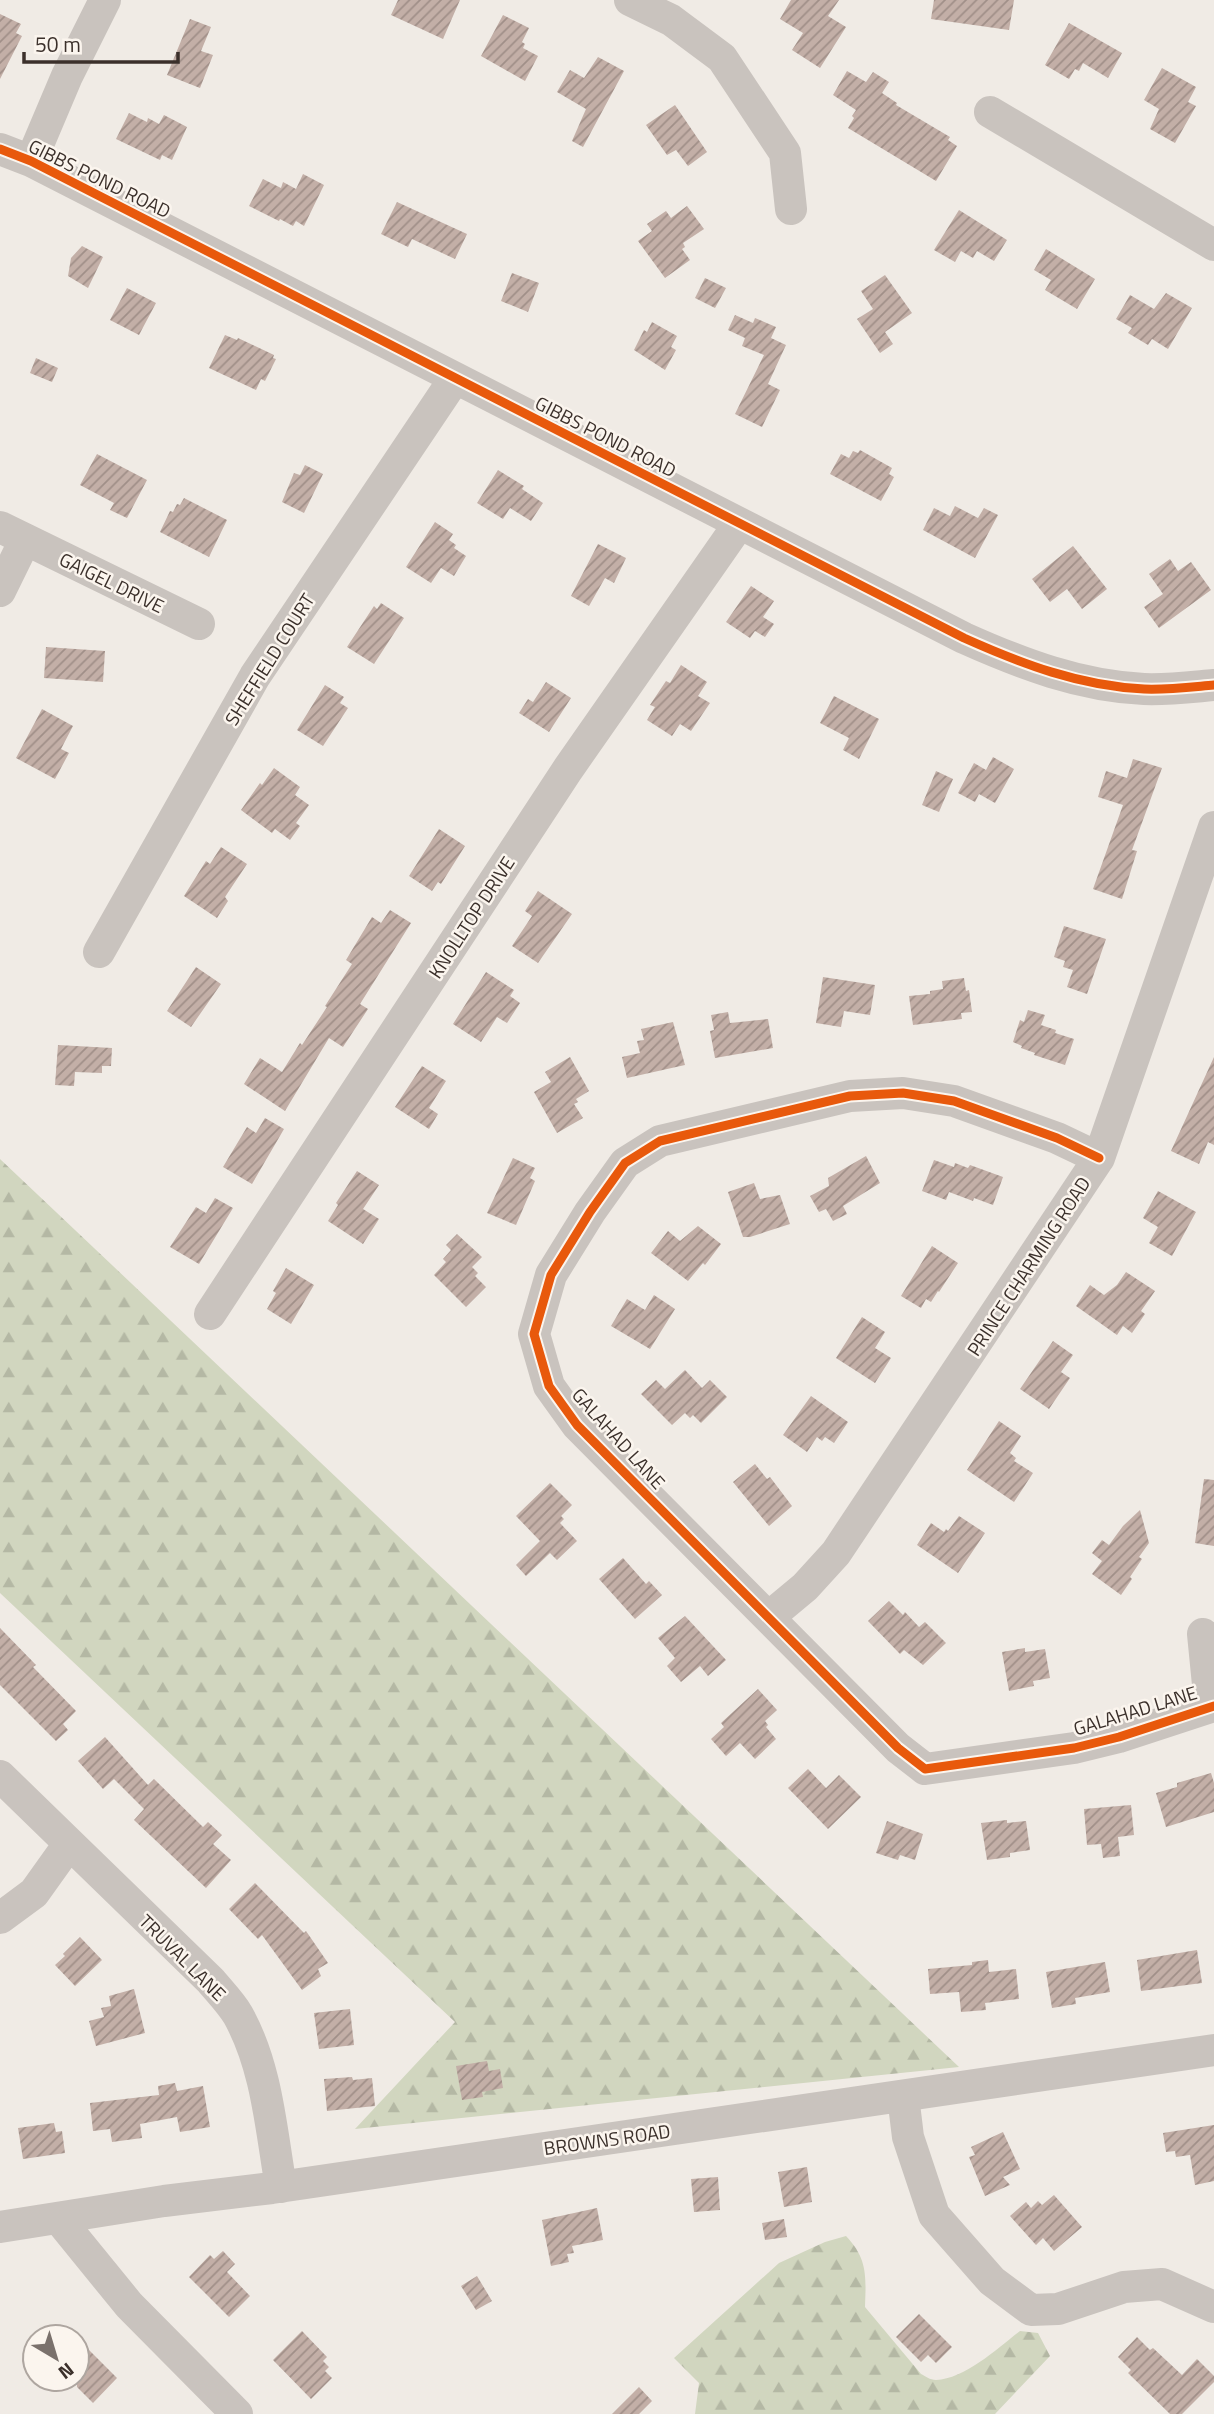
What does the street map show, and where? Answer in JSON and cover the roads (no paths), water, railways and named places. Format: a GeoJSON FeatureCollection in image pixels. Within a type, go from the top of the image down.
{"type":"FeatureCollection","features":[{"type":"Feature","properties":{"kind":"street"},"geometry":{"type":"LineString","coordinates":[[31,161],[67,76],[105,0]]}},
{"type":"Feature","properties":{"kind":"street"},"geometry":{"type":"LineString","coordinates":[[630,0],[671,20],[722,58],[785,153],[791,209]]}},
{"type":"Feature","properties":{"kind":"street"},"geometry":{"type":"LineString","coordinates":[[990,111],[1214,245]]}},
{"type":"Feature","properties":{"kind":"street","name":"GIBBS POND ROAD"},"geometry":{"type":"LineString","coordinates":[[0,149],[31,161],[964,638],[1045,671],[1088,683],[1145,689],[1214,685]]}},
{"type":"Feature","properties":{"kind":"street","name":"SHEFFIELD COURT"},"geometry":{"type":"LineString","coordinates":[[99,952],[255,676],[455,378]]}},
{"type":"Feature","properties":{"kind":"street","name":"KNOLLTOP DRIVE"},"geometry":{"type":"LineString","coordinates":[[210,1314],[568,769],[739,524]]}},
{"type":"Feature","properties":{"kind":"street"},"geometry":{"type":"LineString","coordinates":[[0,591],[12,533]]}},
{"type":"Feature","properties":{"kind":"street","name":"GAIGEL DRIVE"},"geometry":{"type":"LineString","coordinates":[[12,533],[199,624]]}},
{"type":"Feature","properties":{"kind":"street","name":"PRINCE CHARMING ROAD"},"geometry":{"type":"LineString","coordinates":[[769,1617],[805,1587],[836,1553],[1099,1158],[1214,827]]}},
{"type":"Feature","properties":{"kind":"street","name":"GALAHAD LANE"},"geometry":{"type":"LineString","coordinates":[[1099,1158],[1057,1138],[954,1101],[903,1093],[850,1096],[660,1141],[625,1163],[590,1212],[551,1275],[534,1334],[549,1386],[577,1425],[898,1748],[925,1769],[1074,1748],[1119,1737],[1212,1705]]}},
{"type":"Feature","properties":{"kind":"street"},"geometry":{"type":"LineString","coordinates":[[1203,1634],[1212,1705]]}},
{"type":"Feature","properties":{"kind":"street","name":"TRUVAL LANE"},"geometry":{"type":"LineString","coordinates":[[0,1776],[211,1982],[237,2013],[256,2055],[281,2187]]}},
{"type":"Feature","properties":{"kind":"street"},"geometry":{"type":"LineString","coordinates":[[0,1918],[34,1893],[69,1844]]}},
{"type":"Feature","properties":{"kind":"street","name":"BROWNS ROAD"},"geometry":{"type":"LineString","coordinates":[[0,2227],[1214,2050]]}},
{"type":"Feature","properties":{"kind":"street"},"geometry":{"type":"LineString","coordinates":[[903,2096],[908,2137],[934,2215],[992,2281],[1031,2310],[1058,2309],[1124,2287],[1162,2284],[1214,2307]]}},
{"type":"Feature","properties":{"kind":"street"},"geometry":{"type":"LineString","coordinates":[[59,2219],[129,2305],[237,2414]]}}]}
